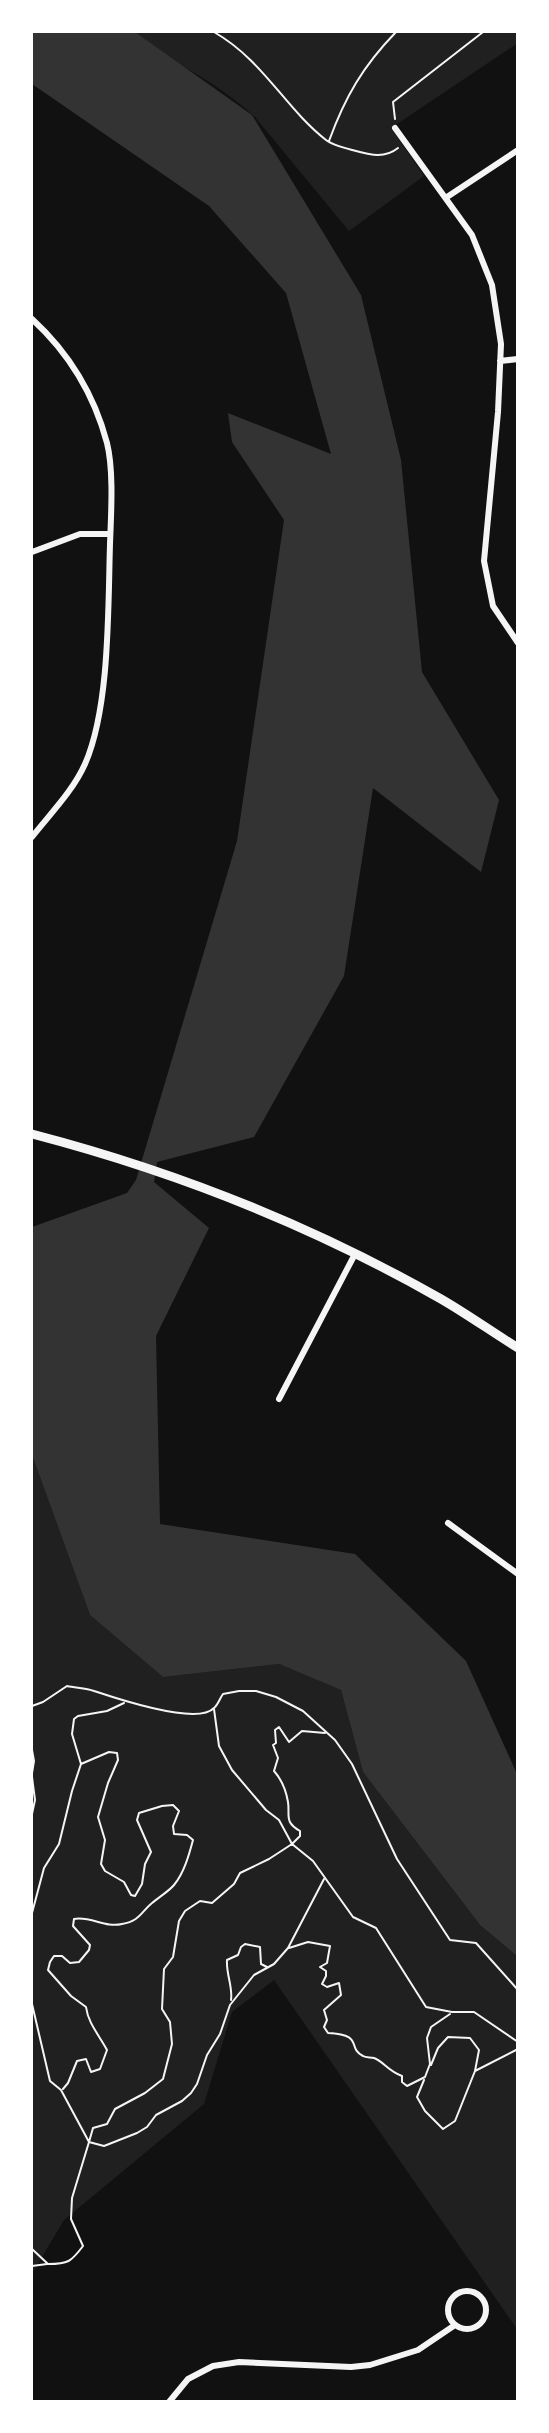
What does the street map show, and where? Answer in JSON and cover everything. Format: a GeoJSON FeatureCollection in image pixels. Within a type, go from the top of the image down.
{"type":"FeatureCollection","features":[{"type":"Feature","properties":{"kind":"main road"},"geometry":{"type":"LineString","coordinates":[[32,1134],[139,1166],[255,1207],[355,1254],[441,1300],[517,1348]]}},
{"type":"Feature","properties":{"kind":"street"},"geometry":{"type":"LineString","coordinates":[[395,128],[472,235],[492,285],[500,361],[492,495],[484,561],[494,606],[517,643]]}},
{"type":"Feature","properties":{"kind":"street"},"geometry":{"type":"LineString","coordinates":[[447,197],[517,150]]}},
{"type":"Feature","properties":{"kind":"street"},"geometry":{"type":"LineString","coordinates":[[32,318],[59,346],[79,373],[96,408],[108,446],[110,534],[105,658],[97,725],[85,765],[69,790],[32,836]]}},
{"type":"Feature","properties":{"kind":"street"},"geometry":{"type":"LineString","coordinates":[[500,361],[517,359]]}},
{"type":"Feature","properties":{"kind":"street"},"geometry":{"type":"LineString","coordinates":[[32,552],[80,534],[110,534]]}},
{"type":"Feature","properties":{"kind":"street"},"geometry":{"type":"LineString","coordinates":[[279,1399],[355,1254]]}},
{"type":"Feature","properties":{"kind":"street"},"geometry":{"type":"LineString","coordinates":[[447,1523],[517,1574]]}},
{"type":"Feature","properties":{"kind":"street"},"geometry":{"type":"LineString","coordinates":[[467,2291],[479,2295],[486,2307],[482,2322],[471,2329],[455,2325],[448,2309],[454,2296],[467,2291]]}},
{"type":"Feature","properties":{"kind":"street"},"geometry":{"type":"LineString","coordinates":[[169,2402],[188,2379],[213,2366],[239,2362],[339,2367],[370,2365],[418,2350],[455,2325]]}},
{"type":"Feature","properties":{"kind":"path"},"geometry":{"type":"LineString","coordinates":[[214,32],[227,39],[266,74],[328,142],[377,155],[392,152],[407,143]]}},
{"type":"Feature","properties":{"kind":"path"},"geometry":{"type":"LineString","coordinates":[[328,142],[337,118],[364,69],[396,32]]}},
{"type":"Feature","properties":{"kind":"path"},"geometry":{"type":"LineString","coordinates":[[395,128],[393,102],[483,32]]}},
{"type":"Feature","properties":{"kind":"path"},"geometry":{"type":"LineString","coordinates":[[32,1706],[67,1686],[177,1713],[197,1713],[214,1709]]}},
{"type":"Feature","properties":{"kind":"path"},"geometry":{"type":"LineString","coordinates":[[517,1990],[476,1943],[450,1940],[397,1859],[352,1764],[335,1740],[303,1711],[276,1697],[256,1691],[223,1694],[214,1709],[219,1745],[232,1770],[265,1810],[279,1820],[292,1843],[313,1861],[353,1917],[376,1928],[426,2007],[452,2012],[474,2012],[517,2042]]}},
{"type":"Feature","properties":{"kind":"path"},"geometry":{"type":"LineString","coordinates":[[32,1913],[44,1868],[59,1844],[81,1764],[72,1734],[74,1719],[107,1711],[125,1702]]}},
{"type":"Feature","properties":{"kind":"path"},"geometry":{"type":"LineString","coordinates":[[32,2266],[65,2264],[75,2257],[83,2246],[71,2219],[72,2198],[93,2128],[107,2124],[115,2109],[145,2093],[163,2079],[172,2044],[170,2022],[162,2009],[164,1969],[173,1957],[179,1921],[185,1911],[200,1902],[212,1903],[234,1884],[240,1873],[269,1859],[300,1836],[300,1831],[293,1827],[287,1815],[288,1802],[283,1790],[284,1785],[274,1771],[278,1758],[273,1745],[276,1743],[275,1730],[279,1727],[289,1742],[302,1731],[326,1734]]}},
{"type":"Feature","properties":{"kind":"path"},"geometry":{"type":"LineString","coordinates":[[32,1750],[32,1773]]}},
{"type":"Feature","properties":{"kind":"path"},"geometry":{"type":"LineString","coordinates":[[61,2090],[68,2083],[77,2061],[86,2059],[91,2073],[100,2069],[107,2050],[97,2030],[88,2021],[86,2007],[71,1996],[48,1970],[50,1962],[54,1956],[62,1956],[70,1963],[79,1962],[89,1950],[90,1945],[73,1927],[74,1919],[83,1917],[106,1925],[123,1924],[141,1917],[150,1905],[174,1886],[189,1857],[194,1840],[187,1835],[174,1834],[173,1826],[179,1811],[173,1805],[162,1805],[139,1813],[136,1820],[151,1852],[145,1864],[140,1891],[135,1896],[131,1895],[124,1882],[105,1871],[101,1864],[105,1840],[98,1817],[118,1760],[117,1753],[109,1752],[81,1764]]}},
{"type":"Feature","properties":{"kind":"path"},"geometry":{"type":"LineString","coordinates":[[32,1777],[35,1800],[32,1814]]}},
{"type":"Feature","properties":{"kind":"path"},"geometry":{"type":"LineString","coordinates":[[230,2005],[254,1975],[274,1964],[288,1948],[324,1878]]}},
{"type":"Feature","properties":{"kind":"path"},"geometry":{"type":"LineString","coordinates":[[288,1948],[308,1941],[330,1947],[327,1963],[320,1967],[326,1971],[322,1984],[327,1987],[339,1983],[341,1995],[324,2010],[327,2020],[324,2027],[328,2033],[344,2034],[353,2039],[363,2057],[376,2058],[391,2072],[402,2076],[402,2082],[407,2086],[425,2077],[438,2048],[448,2037],[470,2038],[479,2050],[475,2071],[455,2121],[443,2129],[425,2111],[417,2097],[425,2077],[430,2064],[427,2038],[431,2028],[452,2012]]}},
{"type":"Feature","properties":{"kind":"path"},"geometry":{"type":"LineString","coordinates":[[32,2004],[50,2081],[61,2090],[89,2142],[104,2146],[147,2127],[156,2115],[182,2101],[197,2084],[207,2055],[220,2034],[232,1997],[226,1970],[227,1960],[239,1955],[239,1950],[245,1944],[255,1944],[260,1947],[261,1964],[267,1967]]}},
{"type":"Feature","properties":{"kind":"path"},"geometry":{"type":"LineString","coordinates":[[475,2071],[517,2049]]}},
{"type":"Feature","properties":{"kind":"path"},"geometry":{"type":"LineString","coordinates":[[32,2249],[48,2264]]}},
{"type":"Feature","properties":{"kind":"shaded area"},"geometry":{"type":"Polygon","coordinates":[[[32,32],[135,32],[252,115],[361,295],[401,460],[422,672],[499,800],[481,872],[373,788],[344,976],[254,1137],[157,1162],[154,1182],[209,1228],[156,1336],[160,1524],[355,1554],[466,1661],[517,1774],[517,1956],[480,1925],[363,1772],[341,1690],[279,1664],[163,1677],[90,1615],[32,1455],[32,1227],[127,1193],[136,1180],[237,841],[284,520],[232,442],[228,413],[331,454],[286,293],[209,206],[32,84],[32,32]]]}},
{"type":"Feature","properties":{"kind":"shaded area"},"geometry":{"type":"Polygon","coordinates":[[[120,32],[517,32],[518,43],[391,128],[424,176],[349,231],[255,117],[207,81],[120,32]]]}},
{"type":"Feature","properties":{"kind":"shaded area"},"geometry":{"type":"Polygon","coordinates":[[[32,1455],[90,1615],[163,1677],[279,1664],[341,1690],[363,1772],[480,1925],[517,1956],[517,2329],[274,1980],[232,2012],[204,2104],[64,2220],[32,2274],[32,1455]]]}}]}
